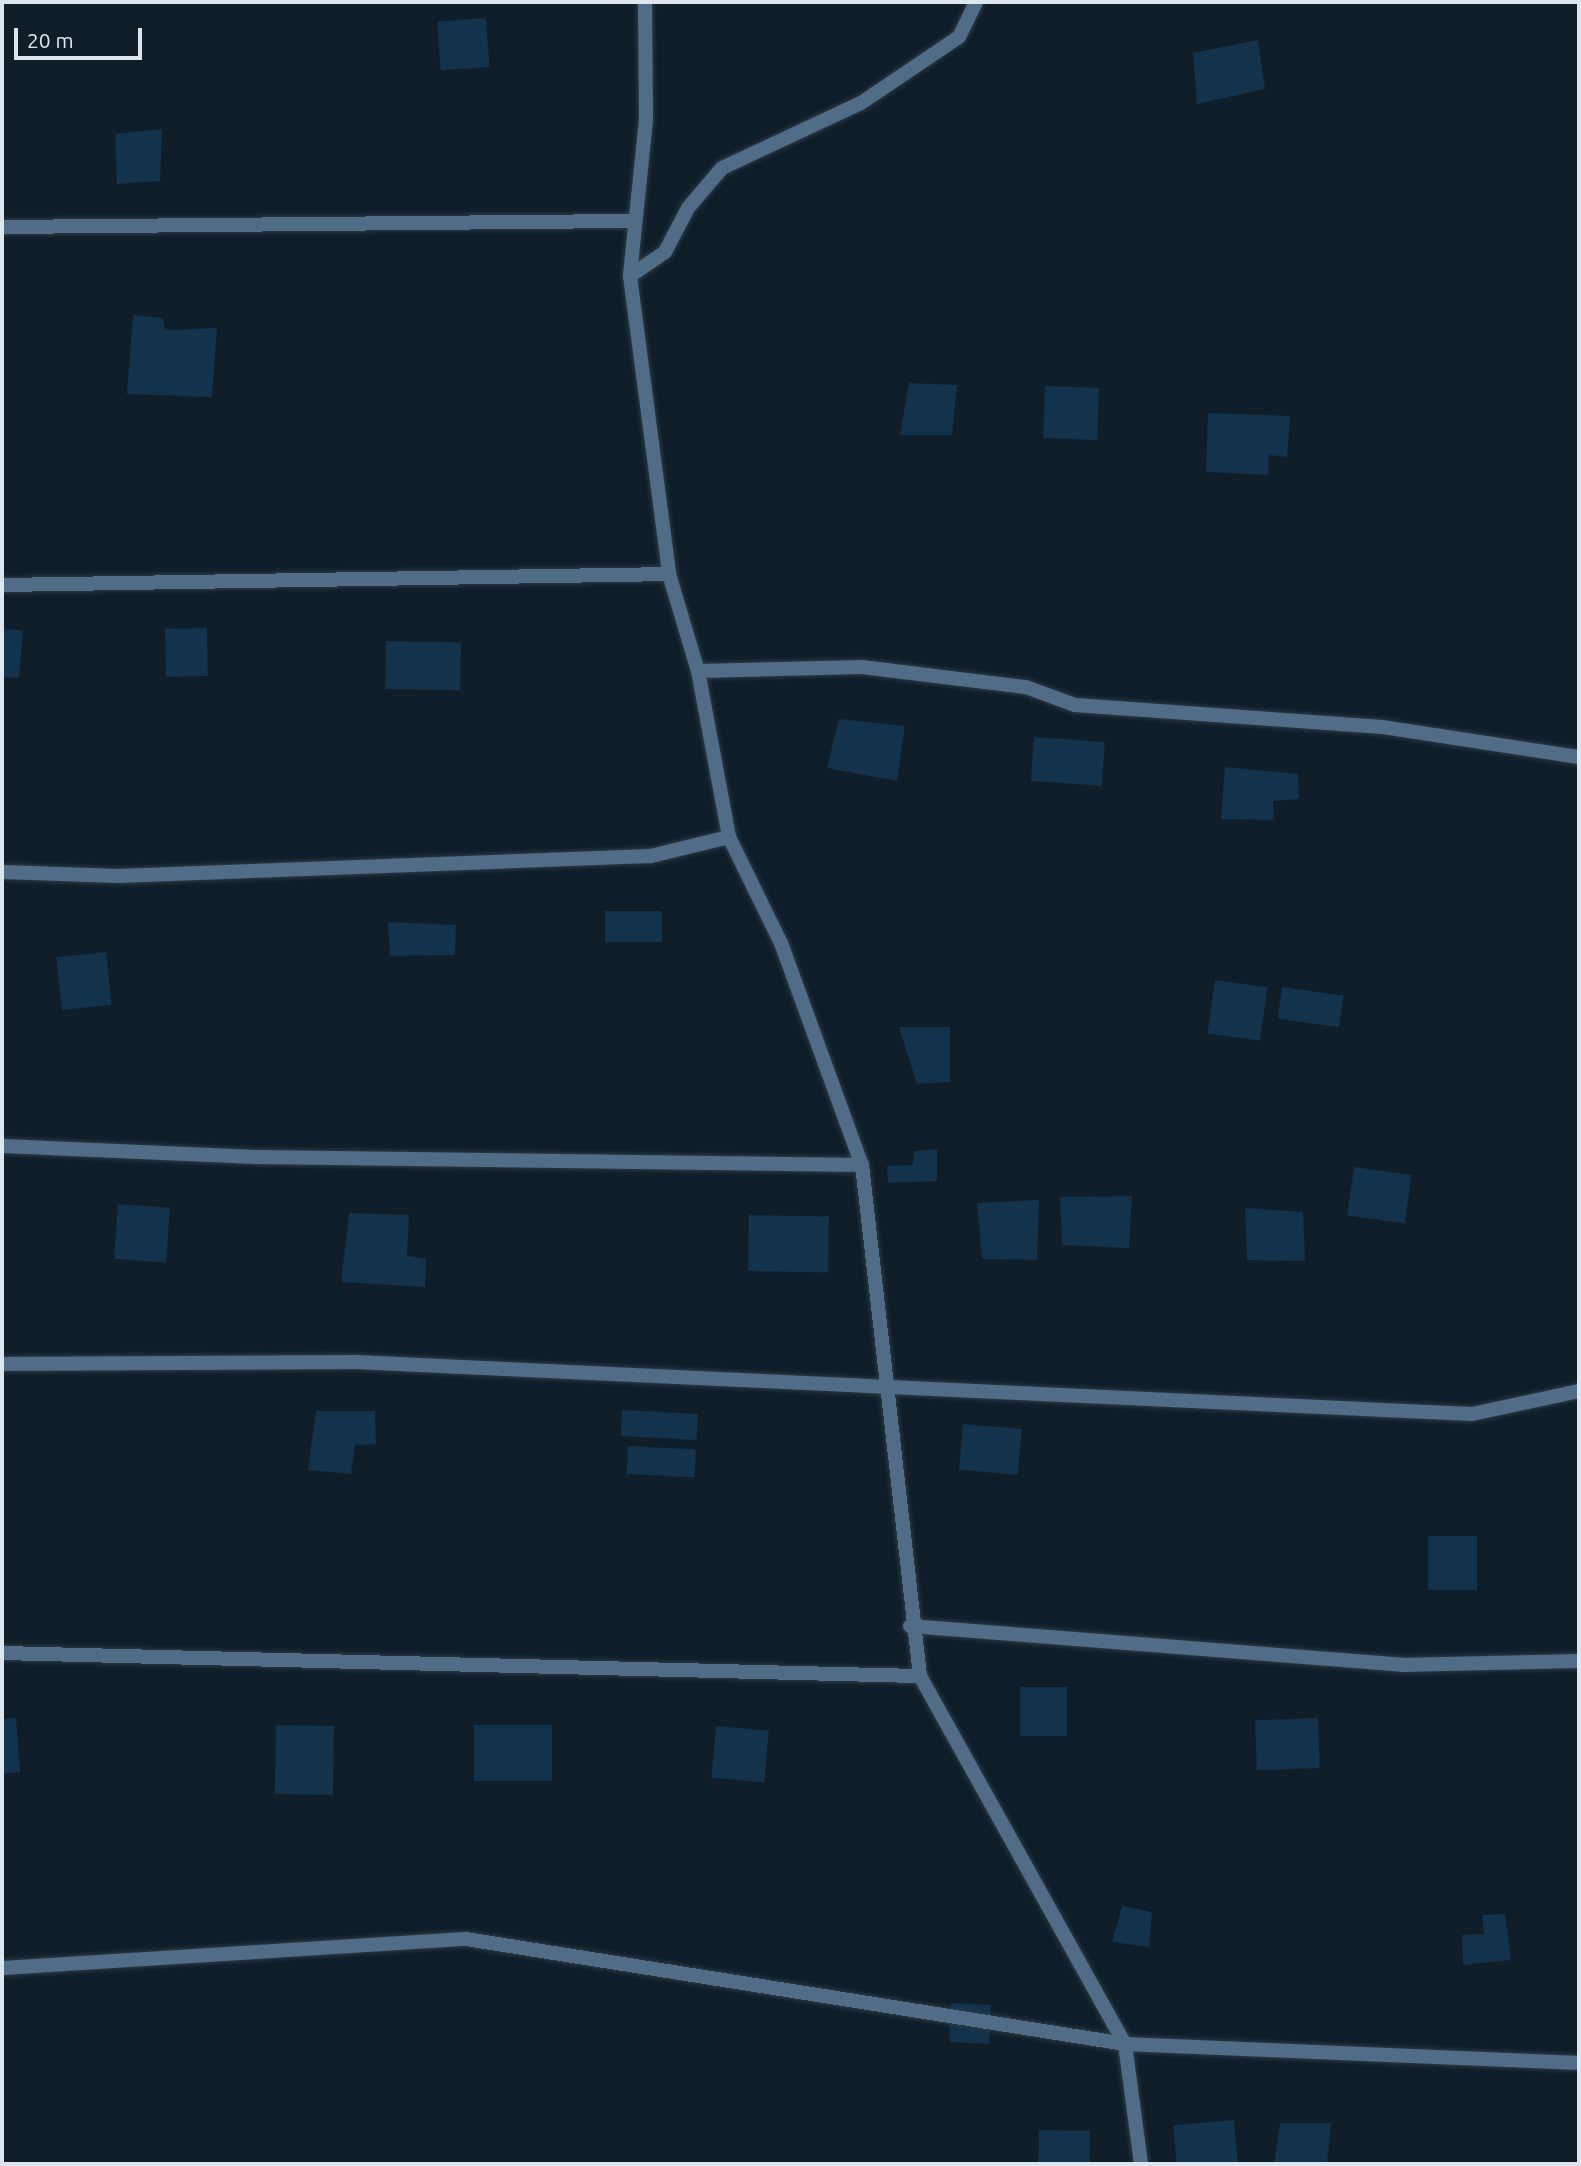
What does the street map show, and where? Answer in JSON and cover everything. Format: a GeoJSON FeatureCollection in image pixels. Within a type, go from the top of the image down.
{"type":"FeatureCollection","features":[{"type":"Feature","properties":{"kind":"street"},"geometry":{"type":"LineString","coordinates":[[645,2],[646,120],[632,221],[630,276],[669,574],[698,671],[729,837],[781,943],[862,1164],[911,1626],[920,1676],[1125,2044],[1141,2164]]}},
{"type":"Feature","properties":{"kind":"street"},"geometry":{"type":"LineString","coordinates":[[630,276],[665,252],[688,208],[722,168],[861,103],[959,37],[975,2]]}},
{"type":"Feature","properties":{"kind":"street"},"geometry":{"type":"LineString","coordinates":[[2,227],[632,221]]}},
{"type":"Feature","properties":{"kind":"street"},"geometry":{"type":"LineString","coordinates":[[2,584],[669,574]]}},
{"type":"Feature","properties":{"kind":"street"},"geometry":{"type":"LineString","coordinates":[[698,671],[862,667],[1026,687],[1075,705],[1382,727],[1579,757]]}},
{"type":"Feature","properties":{"kind":"street"},"geometry":{"type":"LineString","coordinates":[[2,872],[118,876],[651,856],[729,837]]}},
{"type":"Feature","properties":{"kind":"street"},"geometry":{"type":"LineString","coordinates":[[2,1146],[256,1157],[862,1164]]}},
{"type":"Feature","properties":{"kind":"street"},"geometry":{"type":"LineString","coordinates":[[2,1364],[355,1363],[888,1390],[1472,1414],[1579,1391]]}},
{"type":"Feature","properties":{"kind":"street"},"geometry":{"type":"LineString","coordinates":[[911,1626],[1402,1665],[1579,1661]]}},
{"type":"Feature","properties":{"kind":"street"},"geometry":{"type":"LineString","coordinates":[[2,1653],[920,1676]]}},
{"type":"Feature","properties":{"kind":"street"},"geometry":{"type":"LineString","coordinates":[[2,1968],[467,1939],[1125,2044],[1579,2063]]}},
{"type":"Feature","properties":{"kind":"building"},"geometry":{"type":"Polygon","coordinates":[[[486,18],[489,67],[441,70],[437,21],[486,18]]]}},
{"type":"Feature","properties":{"kind":"building"},"geometry":{"type":"Polygon","coordinates":[[[1258,40],[1265,89],[1197,104],[1193,53],[1258,40]]]}},
{"type":"Feature","properties":{"kind":"building"},"geometry":{"type":"Polygon","coordinates":[[[162,129],[160,181],[117,184],[115,134],[162,129]]]}},
{"type":"Feature","properties":{"kind":"building"},"geometry":{"type":"Polygon","coordinates":[[[133,315],[163,318],[165,330],[217,328],[212,397],[127,394],[133,315]]]}},
{"type":"Feature","properties":{"kind":"building"},"geometry":{"type":"Polygon","coordinates":[[[909,383],[957,385],[952,435],[900,435],[909,383]]]}},
{"type":"Feature","properties":{"kind":"building"},"geometry":{"type":"Polygon","coordinates":[[[1045,386],[1099,388],[1097,440],[1043,438],[1045,386]]]}},
{"type":"Feature","properties":{"kind":"building"},"geometry":{"type":"Polygon","coordinates":[[[1208,413],[1290,416],[1287,457],[1269,455],[1268,475],[1206,472],[1208,413]]]}},
{"type":"Feature","properties":{"kind":"building"},"geometry":{"type":"Polygon","coordinates":[[[2,628],[23,631],[19,678],[2,677],[2,628]]]}},
{"type":"Feature","properties":{"kind":"building"},"geometry":{"type":"Polygon","coordinates":[[[207,628],[208,676],[166,677],[165,629],[207,628]]]}},
{"type":"Feature","properties":{"kind":"building"},"geometry":{"type":"Polygon","coordinates":[[[386,641],[461,642],[460,690],[385,689],[386,641]]]}},
{"type":"Feature","properties":{"kind":"building"},"geometry":{"type":"Polygon","coordinates":[[[839,719],[905,726],[897,781],[827,768],[839,719]]]}},
{"type":"Feature","properties":{"kind":"building"},"geometry":{"type":"Polygon","coordinates":[[[1034,737],[1105,742],[1102,786],[1031,781],[1034,737]]]}},
{"type":"Feature","properties":{"kind":"building"},"geometry":{"type":"Polygon","coordinates":[[[1225,767],[1298,774],[1299,799],[1273,801],[1274,820],[1221,819],[1225,767]]]}},
{"type":"Feature","properties":{"kind":"building"},"geometry":{"type":"Polygon","coordinates":[[[605,911],[662,911],[662,942],[605,942],[605,911]]]}},
{"type":"Feature","properties":{"kind":"building"},"geometry":{"type":"Polygon","coordinates":[[[388,922],[456,925],[455,955],[390,956],[388,922]]]}},
{"type":"Feature","properties":{"kind":"building"},"geometry":{"type":"Polygon","coordinates":[[[106,952],[112,1005],[62,1010],[56,957],[106,952]]]}},
{"type":"Feature","properties":{"kind":"building"},"geometry":{"type":"Polygon","coordinates":[[[1215,980],[1267,987],[1260,1041],[1207,1033],[1215,980]]]}},
{"type":"Feature","properties":{"kind":"building"},"geometry":{"type":"Polygon","coordinates":[[[1282,987],[1343,996],[1339,1027],[1278,1019],[1282,987]]]}},
{"type":"Feature","properties":{"kind":"building"},"geometry":{"type":"Polygon","coordinates":[[[899,1027],[950,1027],[950,1082],[917,1084],[899,1027]]]}},
{"type":"Feature","properties":{"kind":"building"},"geometry":{"type":"Polygon","coordinates":[[[937,1149],[937,1181],[888,1183],[887,1166],[913,1165],[914,1151],[937,1149]]]}},
{"type":"Feature","properties":{"kind":"building"},"geometry":{"type":"Polygon","coordinates":[[[1354,1167],[1411,1175],[1405,1224],[1347,1216],[1354,1167]]]}},
{"type":"Feature","properties":{"kind":"building"},"geometry":{"type":"Polygon","coordinates":[[[1132,1196],[1129,1248],[1062,1245],[1060,1197],[1132,1196]]]}},
{"type":"Feature","properties":{"kind":"building"},"geometry":{"type":"Polygon","coordinates":[[[1039,1200],[1037,1260],[982,1259],[977,1203],[1039,1200]]]}},
{"type":"Feature","properties":{"kind":"building"},"geometry":{"type":"Polygon","coordinates":[[[118,1204],[170,1208],[166,1262],[114,1259],[118,1204]]]}},
{"type":"Feature","properties":{"kind":"building"},"geometry":{"type":"Polygon","coordinates":[[[1245,1208],[1303,1212],[1305,1261],[1247,1260],[1245,1208]]]}},
{"type":"Feature","properties":{"kind":"building"},"geometry":{"type":"Polygon","coordinates":[[[349,1213],[409,1215],[407,1256],[426,1259],[425,1287],[341,1282],[349,1213]]]}},
{"type":"Feature","properties":{"kind":"building"},"geometry":{"type":"Polygon","coordinates":[[[749,1215],[829,1216],[828,1272],[748,1271],[749,1215]]]}},
{"type":"Feature","properties":{"kind":"building"},"geometry":{"type":"Polygon","coordinates":[[[622,1410],[698,1414],[697,1440],[621,1436],[622,1410]]]}},
{"type":"Feature","properties":{"kind":"building"},"geometry":{"type":"Polygon","coordinates":[[[316,1411],[375,1411],[376,1444],[355,1445],[351,1474],[308,1470],[316,1411]]]}},
{"type":"Feature","properties":{"kind":"building"},"geometry":{"type":"Polygon","coordinates":[[[963,1424],[1022,1429],[1018,1475],[959,1470],[963,1424]]]}},
{"type":"Feature","properties":{"kind":"building"},"geometry":{"type":"Polygon","coordinates":[[[628,1446],[696,1450],[694,1478],[627,1474],[628,1446]]]}},
{"type":"Feature","properties":{"kind":"building"},"geometry":{"type":"Polygon","coordinates":[[[1428,1536],[1477,1536],[1477,1590],[1428,1590],[1428,1536]]]}},
{"type":"Feature","properties":{"kind":"building"},"geometry":{"type":"Polygon","coordinates":[[[1020,1687],[1067,1687],[1067,1736],[1020,1736],[1020,1687]]]}},
{"type":"Feature","properties":{"kind":"building"},"geometry":{"type":"Polygon","coordinates":[[[16,1718],[20,1772],[2,1774],[2,1719],[16,1718]]]}},
{"type":"Feature","properties":{"kind":"building"},"geometry":{"type":"Polygon","coordinates":[[[1318,1718],[1320,1768],[1257,1770],[1255,1720],[1318,1718]]]}},
{"type":"Feature","properties":{"kind":"building"},"geometry":{"type":"Polygon","coordinates":[[[276,1725],[334,1726],[333,1795],[275,1794],[276,1725]]]}},
{"type":"Feature","properties":{"kind":"building"},"geometry":{"type":"Polygon","coordinates":[[[474,1725],[552,1725],[552,1781],[474,1781],[474,1725]]]}},
{"type":"Feature","properties":{"kind":"building"},"geometry":{"type":"Polygon","coordinates":[[[716,1726],[769,1731],[764,1782],[711,1778],[716,1726]]]}},
{"type":"Feature","properties":{"kind":"building"},"geometry":{"type":"Polygon","coordinates":[[[1122,1906],[1152,1912],[1149,1947],[1112,1942],[1122,1906]]]}},
{"type":"Feature","properties":{"kind":"building"},"geometry":{"type":"Polygon","coordinates":[[[1505,1914],[1511,1960],[1463,1965],[1462,1935],[1484,1934],[1482,1915],[1505,1914]]]}},
{"type":"Feature","properties":{"kind":"building"},"geometry":{"type":"Polygon","coordinates":[[[951,2003],[991,2005],[989,2044],[949,2042],[951,2003]]]}},
{"type":"Feature","properties":{"kind":"building"},"geometry":{"type":"Polygon","coordinates":[[[1234,2120],[1238,2164],[1177,2164],[1173,2125],[1234,2120]]]}},
{"type":"Feature","properties":{"kind":"building"},"geometry":{"type":"Polygon","coordinates":[[[1280,2123],[1331,2123],[1327,2164],[1274,2164],[1280,2123]]]}},
{"type":"Feature","properties":{"kind":"building"},"geometry":{"type":"Polygon","coordinates":[[[1039,2130],[1090,2131],[1089,2164],[1038,2164],[1039,2130]]]}}]}
